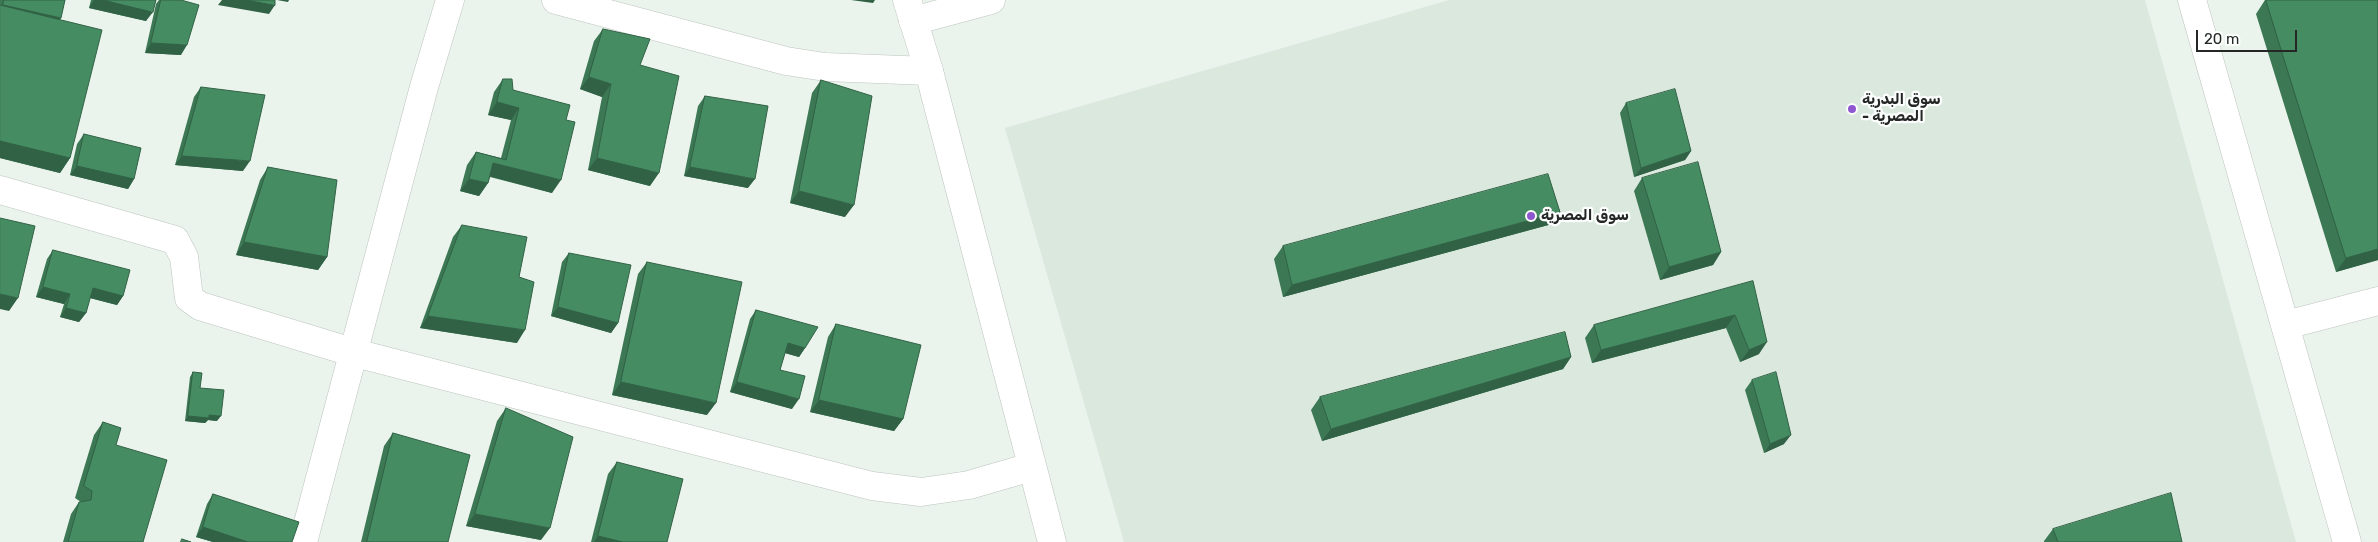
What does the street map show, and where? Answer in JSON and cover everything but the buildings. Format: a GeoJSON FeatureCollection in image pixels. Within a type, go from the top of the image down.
{"type":"FeatureCollection","features":[{"type":"Feature","properties":{"kind":"street"},"geometry":{"type":"LineString","coordinates":[[303,542],[424,87],[450,0]]}},
{"type":"Feature","properties":{"kind":"street"},"geometry":{"type":"LineString","coordinates":[[556,0],[786,61],[825,67],[929,72]]}},
{"type":"Feature","properties":{"kind":"street"},"geometry":{"type":"LineString","coordinates":[[991,0],[910,10],[929,72],[1052,542]]}},
{"type":"Feature","properties":{"kind":"street"},"geometry":{"type":"LineString","coordinates":[[2192,0],[2286,324],[2346,542]]}},
{"type":"Feature","properties":{"kind":"street"},"geometry":{"type":"LineString","coordinates":[[0,190],[176,240],[184,257],[189,298],[200,306],[354,353],[872,486],[921,492],[969,486],[1031,467]]}},
{"type":"Feature","properties":{"kind":"street"},"geometry":{"type":"LineString","coordinates":[[2286,324],[2378,301]]}},
{"type":"Feature","properties":{"kind":"shaded area","name":"سوق البدرية - المصرية"},"geometry":{"type":"Polygon","coordinates":[[[1449,0],[2145,0],[2296,542],[1124,542],[1005,128],[1449,0]]]}},
{"type":"Feature","properties":{"kind":"place","name":"سوق البدرية - المصرية"},"geometry":{"type":"Point","coordinates":[1852,109]}},
{"type":"Feature","properties":{"kind":"place","name":"سوق المصرية"},"geometry":{"type":"Point","coordinates":[1531,216]}}]}
